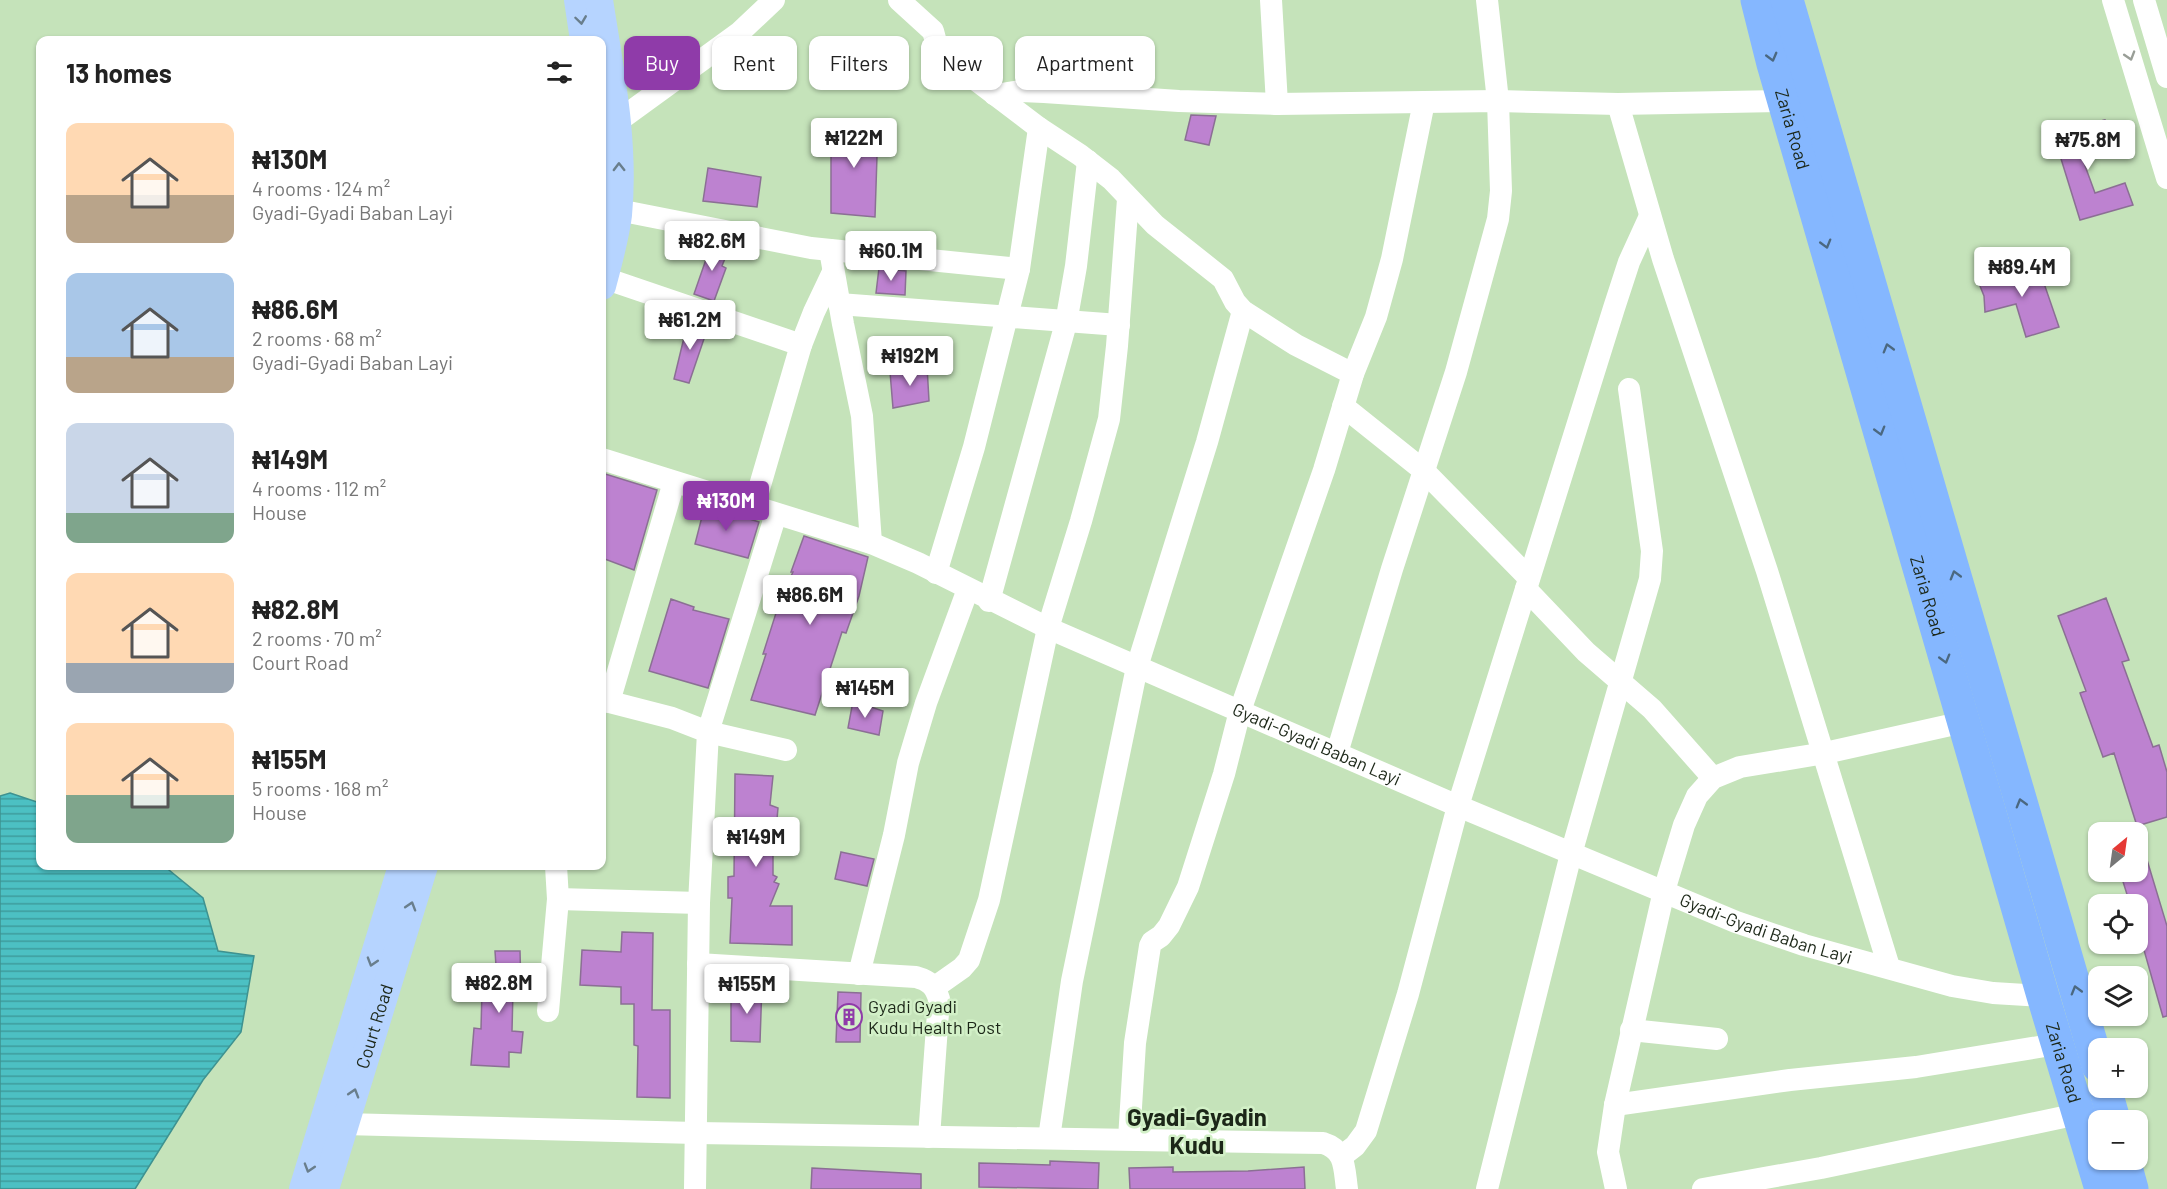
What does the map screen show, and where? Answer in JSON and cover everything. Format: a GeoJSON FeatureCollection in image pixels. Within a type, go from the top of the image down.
{"type":"FeatureCollection","features":[{"type":"Feature","properties":{"kind":"highway","name":"Zaria Road"},"geometry":{"type":"LineString","coordinates":[[1757,0],[1784,101],[2101,1189]]}},
{"type":"Feature","properties":{"kind":"highway","name":"Zaria Road"},"geometry":{"type":"LineString","coordinates":[[1787,0],[2090,1038]]}},
{"type":"Feature","properties":{"kind":"highway"},"geometry":{"type":"LineString","coordinates":[[2127,1170],[2132,1189]]}},
{"type":"Feature","properties":{"kind":"main road"},"geometry":{"type":"LineString","coordinates":[[578,0],[583,36]]}},
{"type":"Feature","properties":{"kind":"main road"},"geometry":{"type":"LineString","coordinates":[[599,0],[605,36]]}},
{"type":"Feature","properties":{"kind":"main road"},"geometry":{"type":"LineString","coordinates":[[606,45],[618,121],[619,170],[618,210],[606,271]]}},
{"type":"Feature","properties":{"kind":"main road","name":"Court Road"},"geometry":{"type":"LineString","coordinates":[[303,1189],[401,870]]}},
{"type":"Feature","properties":{"kind":"main road","name":"Court Road"},"geometry":{"type":"LineString","coordinates":[[325,1189],[423,870]]}},
{"type":"Feature","properties":{"kind":"street"},"geometry":{"type":"LineString","coordinates":[[899,0],[933,30],[937,46],[943,55],[1111,179],[1155,225],[1223,279],[1235,302],[1243,310],[1296,345],[1353,374]]}},
{"type":"Feature","properties":{"kind":"street"},"geometry":{"type":"LineString","coordinates":[[1271,0],[1277,104]]}},
{"type":"Feature","properties":{"kind":"street"},"geometry":{"type":"LineString","coordinates":[[1337,753],[1423,470],[1456,372],[1498,219],[1501,191],[1498,100],[1487,0]]}},
{"type":"Feature","properties":{"kind":"street"},"geometry":{"type":"LineString","coordinates":[[2113,0],[2157,111],[2167,178]]}},
{"type":"Feature","properties":{"kind":"street"},"geometry":{"type":"LineString","coordinates":[[2144,0],[2167,77]]}},
{"type":"Feature","properties":{"kind":"street"},"geometry":{"type":"LineString","coordinates":[[618,121],[739,33],[770,2]]}},
{"type":"Feature","properties":{"kind":"street"},"geometry":{"type":"LineString","coordinates":[[995,94],[1044,92],[1179,101],[1277,104],[1498,100],[1618,104],[1784,101]]}},
{"type":"Feature","properties":{"kind":"street"},"geometry":{"type":"LineString","coordinates":[[1129,1139],[1135,1043],[1150,946],[1169,926],[1188,888],[1224,774],[1240,711],[1324,470],[1353,374],[1376,317],[1392,260],[1424,102]]}},
{"type":"Feature","properties":{"kind":"street"},"geometry":{"type":"LineString","coordinates":[[1618,104],[1663,259],[1767,571],[1825,753],[1889,967]]}},
{"type":"Feature","properties":{"kind":"street"},"geometry":{"type":"LineString","coordinates":[[936,573],[974,447],[1019,269],[1039,128]]}},
{"type":"Feature","properties":{"kind":"street"},"geometry":{"type":"LineString","coordinates":[[989,601],[1066,322],[1076,266],[1088,161]]}},
{"type":"Feature","properties":{"kind":"street"},"geometry":{"type":"LineString","coordinates":[[935,987],[962,968],[969,960],[989,900],[1048,628],[1082,521],[1109,419],[1119,326],[1128,199]]}},
{"type":"Feature","properties":{"kind":"street"},"geometry":{"type":"LineString","coordinates":[[618,210],[752,238],[832,261],[1019,269]]}},
{"type":"Feature","properties":{"kind":"street"},"geometry":{"type":"LineString","coordinates":[[1342,1156],[1355,1146],[1366,1131],[1408,994],[1458,806],[1629,262],[1650,216]]}},
{"type":"Feature","properties":{"kind":"street"},"geometry":{"type":"LineString","coordinates":[[832,261],[862,417],[871,543]]}},
{"type":"Feature","properties":{"kind":"street"},"geometry":{"type":"LineString","coordinates":[[753,506],[801,345],[832,261]]}},
{"type":"Feature","properties":{"kind":"street"},"geometry":{"type":"LineString","coordinates":[[606,283],[801,345]]}},
{"type":"Feature","properties":{"kind":"street"},"geometry":{"type":"LineString","coordinates":[[839,304],[1119,326]]}},
{"type":"Feature","properties":{"kind":"street"},"geometry":{"type":"LineString","coordinates":[[1049,1138],[1072,981],[1137,667],[1207,441],[1243,310]]}},
{"type":"Feature","properties":{"kind":"street"},"geometry":{"type":"LineString","coordinates":[[1487,1189],[1572,854],[1647,592],[1652,551],[1629,389]]}},
{"type":"Feature","properties":{"kind":"street"},"geometry":{"type":"LineString","coordinates":[[1343,406],[1423,470],[1528,584],[1586,652],[1652,709],[1713,778]]}},
{"type":"Feature","properties":{"kind":"street","name":"Gyadi-Gyadi Baban Layi"},"geometry":{"type":"LineString","coordinates":[[606,460],[871,543],[989,601],[1137,667],[1458,806],[1736,922],[1804,945],[1952,986],[1993,993],[2043,996]]}},
{"type":"Feature","properties":{"kind":"street"},"geometry":{"type":"LineString","coordinates":[[606,698],[674,482]]}},
{"type":"Feature","properties":{"kind":"street"},"geometry":{"type":"LineString","coordinates":[[695,1189],[699,903],[708,732],[776,514]]}},
{"type":"Feature","properties":{"kind":"street"},"geometry":{"type":"LineString","coordinates":[[860,974],[894,835],[908,763],[926,704],[968,590]]}},
{"type":"Feature","properties":{"kind":"street"},"geometry":{"type":"LineString","coordinates":[[606,701],[672,718],[708,732],[786,750]]}},
{"type":"Feature","properties":{"kind":"street"},"geometry":{"type":"LineString","coordinates":[[1616,1189],[1608,1152],[1615,1105],[1664,891],[1684,825],[1697,796],[1713,778],[1740,767],[1825,753],[1964,722]]}},
{"type":"Feature","properties":{"kind":"street"},"geometry":{"type":"LineString","coordinates":[[548,1011],[558,899],[556,870]]}},
{"type":"Feature","properties":{"kind":"street"},"geometry":{"type":"LineString","coordinates":[[558,899],[699,903]]}},
{"type":"Feature","properties":{"kind":"street"},"geometry":{"type":"LineString","coordinates":[[698,964],[916,977],[926,980],[935,987],[939,999],[929,1137]]}},
{"type":"Feature","properties":{"kind":"street"},"geometry":{"type":"LineString","coordinates":[[1631,1030],[1717,1039]]}},
{"type":"Feature","properties":{"kind":"street"},"geometry":{"type":"LineString","coordinates":[[1615,1105],[1790,1080],[1916,1067],[2057,1044]]}},
{"type":"Feature","properties":{"kind":"street"},"geometry":{"type":"LineString","coordinates":[[1703,1189],[1750,1185],[2078,1114]]}},
{"type":"Feature","properties":{"kind":"street"},"geometry":{"type":"LineString","coordinates":[[344,1124],[1323,1143],[1332,1146],[1342,1156],[1347,1189]]}},
{"type":"Feature","properties":{"kind":"water"},"geometry":{"type":"Polygon","coordinates":[[[10,793],[36,802],[36,870],[169,870],[203,898],[218,951],[254,956],[241,1032],[203,1080],[135,1189],[0,1189],[0,796],[10,793]]]}},
{"type":"Feature","properties":{"kind":"building"},"geometry":{"type":"Polygon","coordinates":[[[1191,115],[1216,116],[1209,145],[1185,140],[1191,115]]]}},
{"type":"Feature","properties":{"kind":"building"},"geometry":{"type":"Polygon","coordinates":[[[2105,120],[2113,141],[2080,152],[2095,193],[2125,183],[2133,205],[2080,220],[2053,133],[2105,120]]]}},
{"type":"Feature","properties":{"kind":"building"},"geometry":{"type":"Polygon","coordinates":[[[831,123],[878,126],[875,217],[831,213],[831,123]]]}},
{"type":"Feature","properties":{"kind":"building"},"geometry":{"type":"Polygon","coordinates":[[[708,168],[761,177],[757,207],[703,201],[708,168]]]}},
{"type":"Feature","properties":{"kind":"building"},"geometry":{"type":"Polygon","coordinates":[[[712,242],[730,246],[722,266],[726,268],[714,301],[694,294],[712,242]]]}},
{"type":"Feature","properties":{"kind":"building"},"geometry":{"type":"Polygon","coordinates":[[[2037,263],[2059,327],[2026,337],[2016,304],[1985,312],[1984,296],[1978,281],[2037,263]]]}},
{"type":"Feature","properties":{"kind":"building"},"geometry":{"type":"Polygon","coordinates":[[[879,268],[906,271],[905,295],[876,293],[879,268]]]}},
{"type":"Feature","properties":{"kind":"building"},"geometry":{"type":"Polygon","coordinates":[[[688,321],[708,327],[689,383],[674,379],[688,321]]]}},
{"type":"Feature","properties":{"kind":"building"},"geometry":{"type":"Polygon","coordinates":[[[927,366],[929,401],[893,408],[890,372],[927,366]]]}},
{"type":"Feature","properties":{"kind":"building"},"geometry":{"type":"Polygon","coordinates":[[[606,474],[657,490],[634,570],[606,560],[606,474]]]}},
{"type":"Feature","properties":{"kind":"building"},"geometry":{"type":"Polygon","coordinates":[[[705,505],[759,522],[748,558],[695,544],[705,505]]]}},
{"type":"Feature","properties":{"kind":"building"},"geometry":{"type":"Polygon","coordinates":[[[804,536],[868,557],[859,596],[846,633],[842,632],[815,715],[751,700],[766,654],[763,654],[777,610],[775,609],[793,572],[791,572],[804,536]]]}},
{"type":"Feature","properties":{"kind":"building"},"geometry":{"type":"Polygon","coordinates":[[[2106,598],[2129,660],[2122,662],[2153,747],[2159,745],[2167,772],[2167,817],[2148,823],[2136,822],[2114,753],[2103,757],[2080,693],[2086,691],[2058,616],[2106,598]]]}},
{"type":"Feature","properties":{"kind":"building"},"geometry":{"type":"Polygon","coordinates":[[[671,599],[694,607],[693,610],[729,619],[708,688],[649,671],[671,599]]]}},
{"type":"Feature","properties":{"kind":"building"},"geometry":{"type":"Polygon","coordinates":[[[853,701],[883,711],[879,735],[848,728],[853,701]]]}},
{"type":"Feature","properties":{"kind":"building"},"geometry":{"type":"Polygon","coordinates":[[[735,774],[773,776],[770,805],[778,808],[776,830],[773,834],[773,875],[777,877],[774,882],[779,884],[770,906],[792,906],[792,945],[730,943],[732,898],[728,898],[728,877],[734,876],[735,774]]]}},
{"type":"Feature","properties":{"kind":"building"},"geometry":{"type":"Polygon","coordinates":[[[841,852],[874,859],[867,886],[835,879],[841,852]]]}},
{"type":"Feature","properties":{"kind":"building"},"geometry":{"type":"Polygon","coordinates":[[[2148,863],[2167,926],[2167,1016],[2163,1017],[2145,954],[2148,954],[2148,894],[2127,894],[2123,882],[2148,882],[2148,863]]]}},
{"type":"Feature","properties":{"kind":"building"},"geometry":{"type":"Polygon","coordinates":[[[622,932],[653,933],[652,1010],[670,1010],[670,1098],[637,1097],[638,1046],[634,1045],[634,1004],[621,1004],[621,987],[580,985],[582,950],[621,952],[622,932]]]}},
{"type":"Feature","properties":{"kind":"building"},"geometry":{"type":"Polygon","coordinates":[[[495,951],[520,951],[521,990],[513,990],[512,1031],[523,1032],[521,1053],[509,1052],[509,1067],[471,1065],[474,1028],[481,1029],[482,990],[488,990],[488,966],[496,966],[495,951]]]}},
{"type":"Feature","properties":{"kind":"building"},"geometry":{"type":"Polygon","coordinates":[[[743,983],[762,984],[760,1042],[731,1041],[731,1002],[742,1002],[743,983]]]}},
{"type":"Feature","properties":{"kind":"building","name":"Gyadi Gyadi Kudu Health Post"},"geometry":{"type":"Polygon","coordinates":[[[838,992],[861,993],[860,1042],[836,1042],[838,992]]]}},
{"type":"Feature","properties":{"kind":"building"},"geometry":{"type":"Polygon","coordinates":[[[1050,1161],[1099,1163],[1098,1189],[979,1187],[979,1163],[1050,1165],[1050,1161]]]}},
{"type":"Feature","properties":{"kind":"building"},"geometry":{"type":"Polygon","coordinates":[[[1173,1167],[1173,1172],[1248,1171],[1304,1167],[1305,1189],[1130,1189],[1129,1168],[1173,1167]]]}},
{"type":"Feature","properties":{"kind":"building"},"geometry":{"type":"Polygon","coordinates":[[[812,1168],[921,1174],[921,1189],[811,1189],[812,1168]]]}},
{"type":"Feature","properties":{"kind":"place","name":"Gyadi Gyadi Kudu Health Post"},"geometry":{"type":"Point","coordinates":[849,1017]}},
{"type":"Feature","properties":{"kind":"district","name":"Gyadi-Gyadin Kudu"},"geometry":{"type":"Point","coordinates":[1197,1132]}}]}
